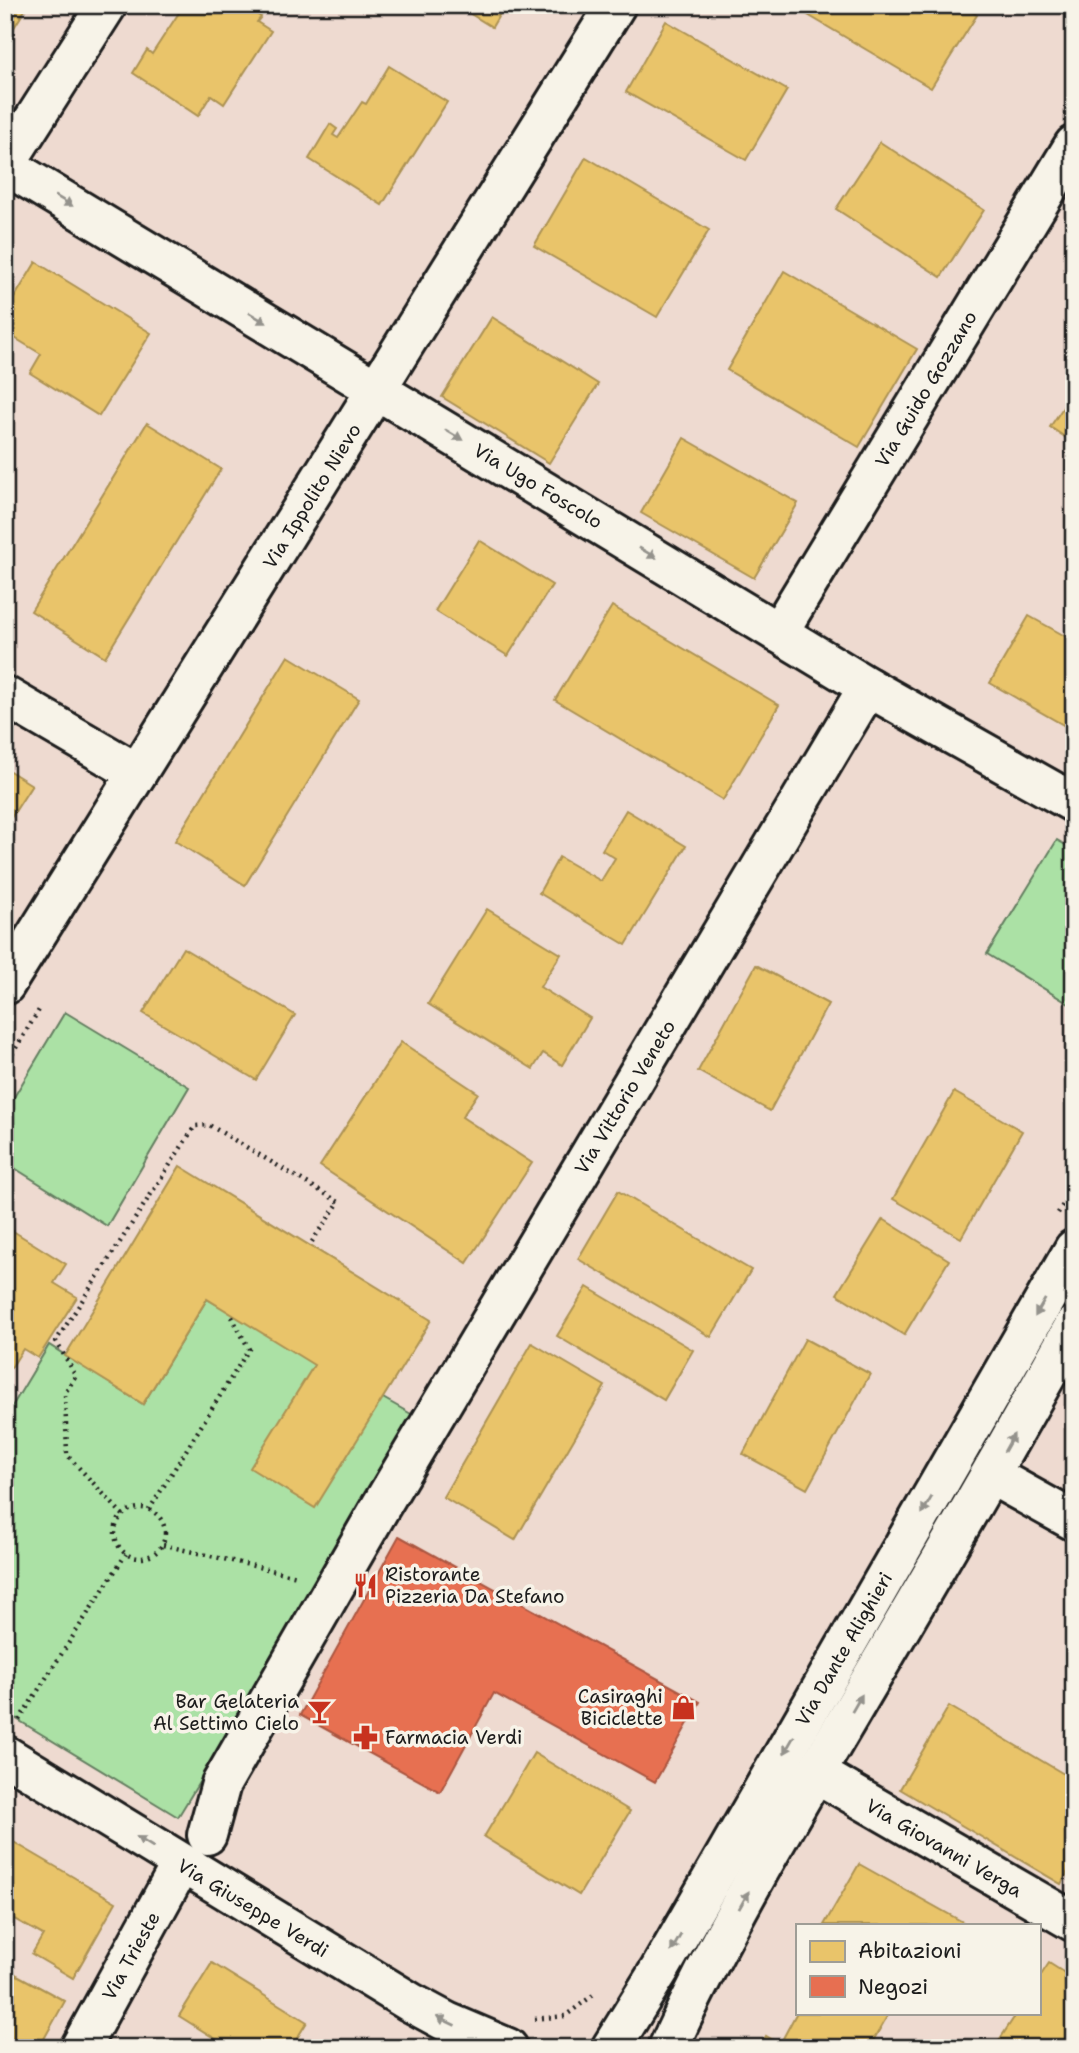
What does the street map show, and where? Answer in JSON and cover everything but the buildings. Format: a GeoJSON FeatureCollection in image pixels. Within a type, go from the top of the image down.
{"type":"FeatureCollection","features":[{"type":"Feature","properties":{"kind":"street"},"geometry":{"type":"LineString","coordinates":[[5,165],[107,5]]}},
{"type":"Feature","properties":{"kind":"street","name":"Via Ippolito Nievo"},"geometry":{"type":"LineString","coordinates":[[5,985],[379,389],[615,5]]}},
{"type":"Feature","properties":{"kind":"street","name":"Via Guido Gozzano"},"geometry":{"type":"LineString","coordinates":[[778,633],[1074,145]]}},
{"type":"Feature","properties":{"kind":"street","name":"Via Ugo Foscolo"},"geometry":{"type":"LineString","coordinates":[[5,165],[868,687],[1074,803]]}},
{"type":"Feature","properties":{"kind":"street","name":"Via Vittorio Veneto"},"geometry":{"type":"LineString","coordinates":[[207,1835],[221,1784],[382,1506],[868,687]]}},
{"type":"Feature","properties":{"kind":"street"},"geometry":{"type":"LineString","coordinates":[[5,696],[136,773]]}},
{"type":"Feature","properties":{"kind":"street","name":"Via Dante Alighieri"},"geometry":{"type":"LineString","coordinates":[[611,2048],[667,1958],[1074,1249]]}},
{"type":"Feature","properties":{"kind":"street","name":"Via Dante Alighieri"},"geometry":{"type":"LineString","coordinates":[[668,2048],[695,1989],[816,1773],[991,1475],[1074,1326]]}},
{"type":"Feature","properties":{"kind":"street"},"geometry":{"type":"LineString","coordinates":[[991,1475],[1074,1521]]}},
{"type":"Feature","properties":{"kind":"street","name":"Via Giuseppe Verdi"},"geometry":{"type":"LineString","coordinates":[[9,1743],[181,1864],[419,2007],[508,2048]]}},
{"type":"Feature","properties":{"kind":"street","name":"Via Giovanni Verga"},"geometry":{"type":"LineString","coordinates":[[816,1773],[1074,1922]]}},
{"type":"Feature","properties":{"kind":"street","name":"Via Trieste"},"geometry":{"type":"LineString","coordinates":[[80,2048],[181,1864]]}},
{"type":"Feature","properties":{"kind":"path"},"geometry":{"type":"LineString","coordinates":[[122,1515],[67,1455],[65,1392],[76,1376],[56,1341],[195,1126],[209,1125],[339,1202],[309,1246]]}},
{"type":"Feature","properties":{"kind":"path"},"geometry":{"type":"LineString","coordinates":[[149,1510],[249,1349],[231,1315]]}},
{"type":"Feature","properties":{"kind":"path"},"geometry":{"type":"LineString","coordinates":[[132,1510],[149,1510],[157,1514],[165,1527],[163,1545],[150,1557],[142,1559],[126,1554],[116,1539],[115,1531],[122,1515],[132,1510]]}},
{"type":"Feature","properties":{"kind":"path"},"geometry":{"type":"LineString","coordinates":[[163,1545],[307,1579]]}},
{"type":"Feature","properties":{"kind":"path"},"geometry":{"type":"LineString","coordinates":[[9,1743],[126,1554]]}},
{"type":"Feature","properties":{"kind":"green space"},"geometry":{"type":"Polygon","coordinates":[[[1057,840],[1074,850],[1074,1007],[987,954],[1057,840]]]}},
{"type":"Feature","properties":{"kind":"green space"},"geometry":{"type":"Polygon","coordinates":[[[65,1012],[189,1087],[107,1226],[5,1162],[5,1112],[65,1012]]]}},
{"type":"Feature","properties":{"kind":"green space"},"geometry":{"type":"Polygon","coordinates":[[[207,1299],[420,1419],[178,1817],[5,1712],[5,1418],[49,1345],[143,1404],[207,1299]]]}},
{"type":"Feature","properties":{"kind":"place","name":"Ristorante Pizzeria Da Stefano"},"geometry":{"type":"Point","coordinates":[365,1585]}},
{"type":"Feature","properties":{"kind":"place","name":"Casiraghi Biciclette"},"geometry":{"type":"Point","coordinates":[683,1707]}},
{"type":"Feature","properties":{"kind":"place","name":"Bar Gelateria Al Settimo Cielo"},"geometry":{"type":"Point","coordinates":[319,1712]}},
{"type":"Feature","properties":{"kind":"place","name":"Farmacia Verdi"},"geometry":{"type":"Point","coordinates":[365,1737]}}]}
